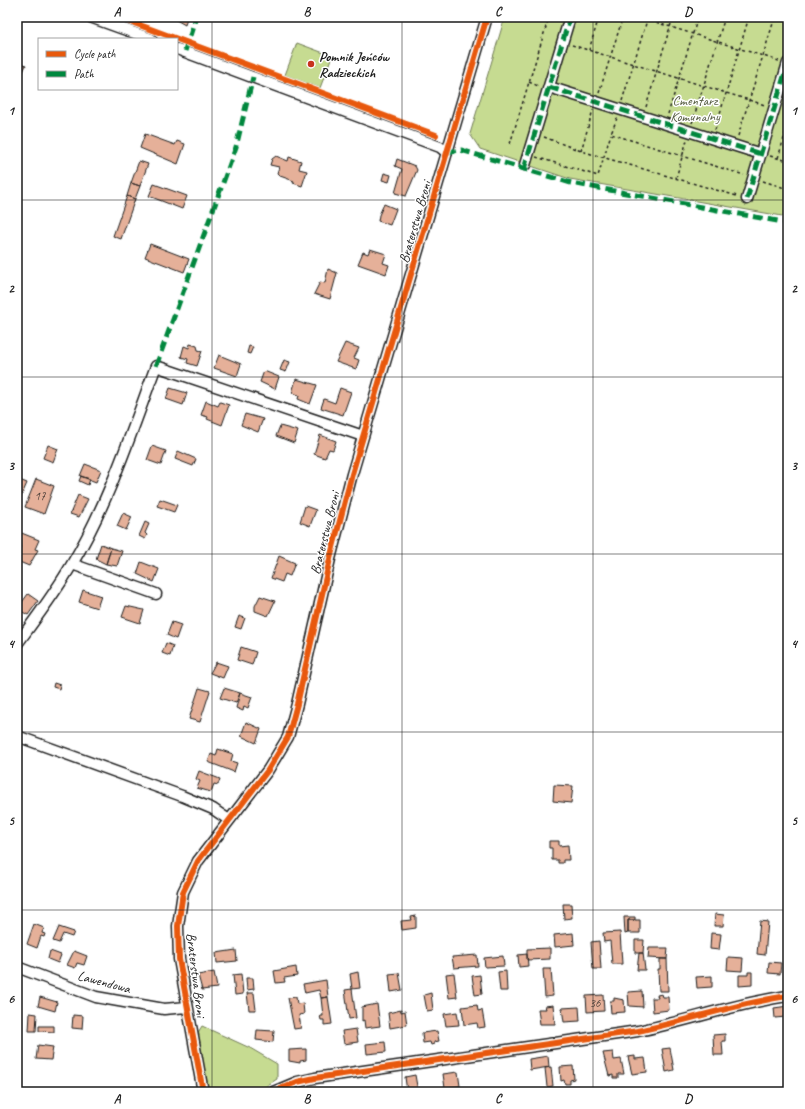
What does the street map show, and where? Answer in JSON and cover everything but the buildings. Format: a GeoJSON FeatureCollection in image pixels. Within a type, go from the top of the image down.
{"type":"FeatureCollection","features":[{"type":"Feature","properties":{"kind":"street"},"geometry":{"type":"LineString","coordinates":[[90,17],[148,38]]}},
{"type":"Feature","properties":{"kind":"street","name":"Braterstwa Broni"},"geometry":{"type":"LineString","coordinates":[[203,1092],[192,1037],[178,948],[181,900],[186,884],[194,868],[268,770],[288,737],[298,704],[330,559],[363,436],[430,215],[446,160],[446,152],[451,142],[486,17]]}},
{"type":"Feature","properties":{"kind":"street"},"geometry":{"type":"LineString","coordinates":[[525,165],[570,17]]}},
{"type":"Feature","properties":{"kind":"street"},"geometry":{"type":"LineString","coordinates":[[178,48],[440,147],[446,152]]}},
{"type":"Feature","properties":{"kind":"street"},"geometry":{"type":"LineString","coordinates":[[747,199],[788,64]]}},
{"type":"Feature","properties":{"kind":"street"},"geometry":{"type":"LineString","coordinates":[[549,87],[761,154]]}},
{"type":"Feature","properties":{"kind":"street"},"geometry":{"type":"LineString","coordinates":[[17,644],[72,564],[119,467],[156,366],[363,436]]}},
{"type":"Feature","properties":{"kind":"street"},"geometry":{"type":"LineString","coordinates":[[72,564],[156,594]]}},
{"type":"Feature","properties":{"kind":"street"},"geometry":{"type":"LineString","coordinates":[[17,736],[182,796],[213,809],[229,820]]}},
{"type":"Feature","properties":{"kind":"street","name":"Lawendowa"},"geometry":{"type":"LineString","coordinates":[[17,967],[96,998],[164,1009],[187,1007]]}},
{"type":"Feature","properties":{"kind":"street"},"geometry":{"type":"LineString","coordinates":[[273,1092],[298,1082],[315,1078],[638,1031],[758,1001],[788,996]]}},
{"type":"Feature","properties":{"kind":"path"},"geometry":{"type":"LineString","coordinates":[[510,144],[549,17]]}},
{"type":"Feature","properties":{"kind":"path"},"geometry":{"type":"LineString","coordinates":[[589,50],[599,17]]}},
{"type":"Feature","properties":{"kind":"path"},"geometry":{"type":"LineString","coordinates":[[581,151],[623,17]]}},
{"type":"Feature","properties":{"kind":"path"},"geometry":{"type":"LineString","coordinates":[[639,17],[788,64]]}},
{"type":"Feature","properties":{"kind":"path"},"geometry":{"type":"LineString","coordinates":[[644,117],[673,17]]}},
{"type":"Feature","properties":{"kind":"path"},"geometry":{"type":"LineString","coordinates":[[665,123],[698,17]]}},
{"type":"Feature","properties":{"kind":"path"},"geometry":{"type":"LineString","coordinates":[[676,178],[725,17]]}},
{"type":"Feature","properties":{"kind":"path"},"geometry":{"type":"LineString","coordinates":[[713,139],[749,17]]}},
{"type":"Feature","properties":{"kind":"path"},"geometry":{"type":"LineString","coordinates":[[735,146],[775,17]]}},
{"type":"Feature","properties":{"kind":"path"},"geometry":{"type":"LineString","coordinates":[[562,42],[775,108]]}},
{"type":"Feature","properties":{"kind":"path"},"geometry":{"type":"LineString","coordinates":[[778,158],[788,125]]}},
{"type":"Feature","properties":{"kind":"path"},"geometry":{"type":"LineString","coordinates":[[535,134],[581,151],[747,199]]}},
{"type":"Feature","properties":{"kind":"path"},"geometry":{"type":"LineString","coordinates":[[529,154],[598,176],[611,134]]}},
{"type":"Feature","properties":{"kind":"path"},"geometry":{"type":"LineString","coordinates":[[761,154],[788,161]]}},
{"type":"Feature","properties":{"kind":"green space","name":"Cmentarz Komunalny"},"geometry":{"type":"Polygon","coordinates":[[[505,17],[788,17],[788,217],[570,179],[480,149],[470,134],[505,17]]]}},
{"type":"Feature","properties":{"kind":"green space"},"geometry":{"type":"Polygon","coordinates":[[[297,43],[332,56],[320,88],[285,75],[297,43]]]}},
{"type":"Feature","properties":{"kind":"green space"},"geometry":{"type":"Polygon","coordinates":[[[202,1026],[250,1048],[277,1064],[277,1079],[257,1092],[207,1092],[197,1034],[202,1026]]]}},
{"type":"Feature","properties":{"kind":"marked path"},"geometry":{"type":"LineString","coordinates":[[185,51],[196,17]]}},
{"type":"Feature","properties":{"kind":"marked path"},"geometry":{"type":"LineString","coordinates":[[524,169],[570,17]]}},
{"type":"Feature","properties":{"kind":"marked path"},"geometry":{"type":"LineString","coordinates":[[747,199],[788,63]]}},
{"type":"Feature","properties":{"kind":"marked path"},"geometry":{"type":"LineString","coordinates":[[156,366],[236,147],[253,77]]}},
{"type":"Feature","properties":{"kind":"marked path"},"geometry":{"type":"LineString","coordinates":[[549,87],[761,154]]}},
{"type":"Feature","properties":{"kind":"marked path"},"geometry":{"type":"LineString","coordinates":[[446,152],[461,150],[571,183],[788,223]]}},
{"type":"Feature","properties":{"kind":"cycle path"},"geometry":{"type":"LineString","coordinates":[[118,17],[175,38]]}},
{"type":"Feature","properties":{"kind":"cycle path"},"geometry":{"type":"LineString","coordinates":[[203,1092],[179,959],[178,926],[183,892],[198,861],[268,770],[288,737],[330,559],[352,474],[487,17]]}},
{"type":"Feature","properties":{"kind":"cycle path"},"geometry":{"type":"LineString","coordinates":[[178,39],[436,135]]}},
{"type":"Feature","properties":{"kind":"cycle path"},"geometry":{"type":"LineString","coordinates":[[273,1092],[297,1082],[315,1078],[638,1031],[750,1003],[788,996]]}},
{"type":"Feature","properties":{"kind":"place","name":"Pomnik Jeńców Radzieckich"},"geometry":{"type":"Point","coordinates":[311,64]}}]}
